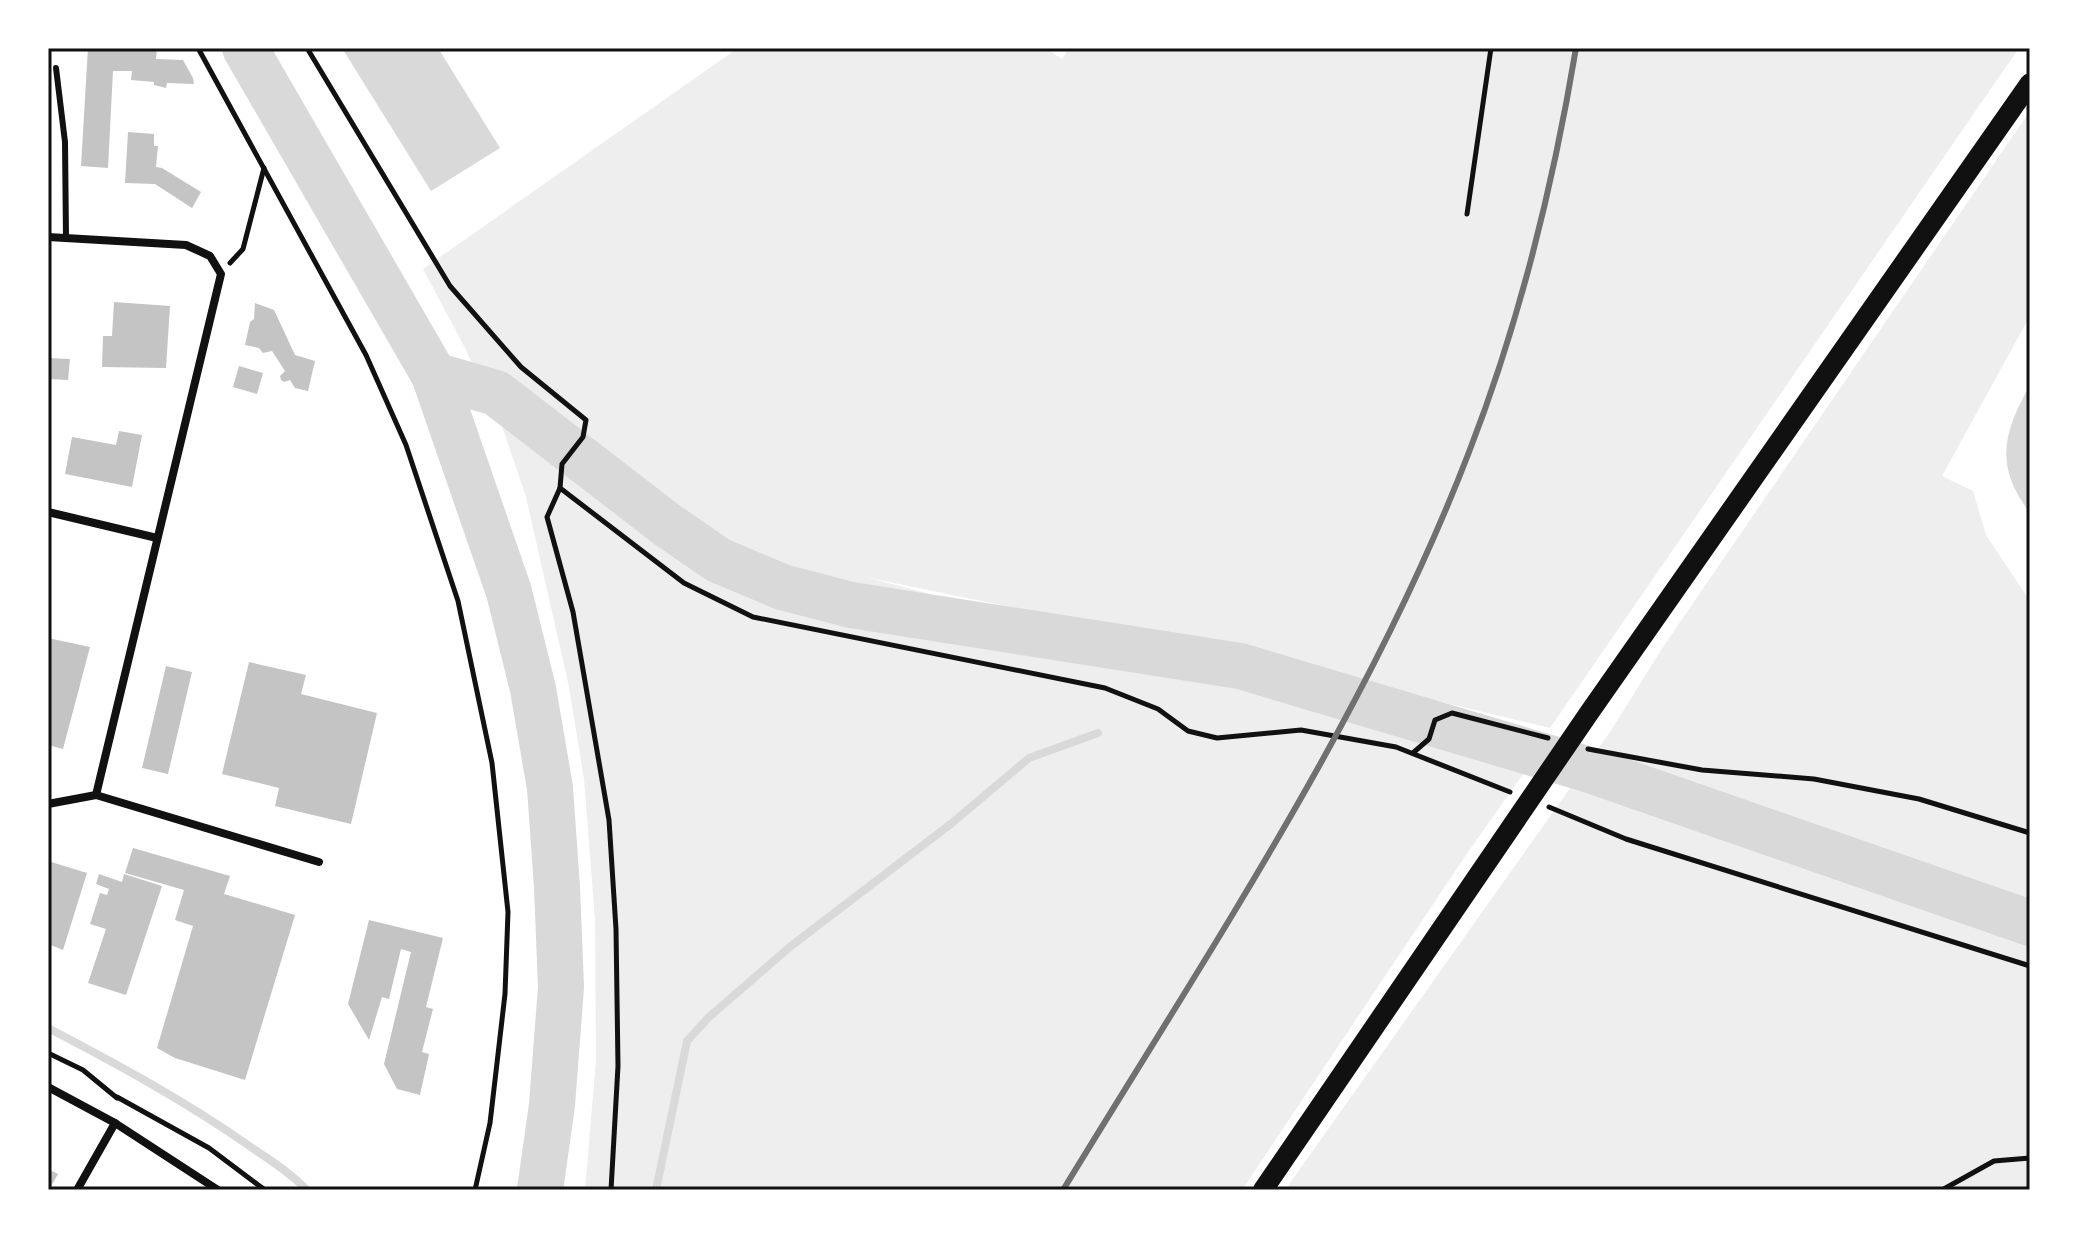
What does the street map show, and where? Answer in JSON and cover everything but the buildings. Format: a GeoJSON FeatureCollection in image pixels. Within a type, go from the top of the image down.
{"type":"FeatureCollection","features":[{"type":"Feature","properties":{"kind":"main road"},"geometry":{"type":"LineString","coordinates":[[1263,1190],[1589,713],[2030,83]]}},
{"type":"Feature","properties":{"kind":"street"},"geometry":{"type":"LineString","coordinates":[[48,237],[186,245],[210,256],[221,274],[96,795]]}},
{"type":"Feature","properties":{"kind":"street"},"geometry":{"type":"LineString","coordinates":[[48,512],[157,538]]}},
{"type":"Feature","properties":{"kind":"street"},"geometry":{"type":"LineString","coordinates":[[48,804],[96,795],[319,862]]}},
{"type":"Feature","properties":{"kind":"street"},"geometry":{"type":"LineString","coordinates":[[48,1087],[115,1123],[218,1190]]}},
{"type":"Feature","properties":{"kind":"street"},"geometry":{"type":"LineString","coordinates":[[77,1190],[115,1123]]}},
{"type":"Feature","properties":{"kind":"lane"},"geometry":{"type":"LineString","coordinates":[[56,68],[65,142],[66,238]]}},
{"type":"Feature","properties":{"kind":"path"},"geometry":{"type":"LineString","coordinates":[[198,48],[366,355],[406,445],[458,601],[492,763],[508,912],[505,994],[490,1123],[475,1190]]}},
{"type":"Feature","properties":{"kind":"path"},"geometry":{"type":"LineString","coordinates":[[307,48],[450,286],[521,367],[586,420],[583,437],[562,464],[560,488],[547,517],[573,612],[609,820],[616,929],[618,1066],[611,1190]]}},
{"type":"Feature","properties":{"kind":"path"},"geometry":{"type":"LineString","coordinates":[[1467,214],[1491,48]]}},
{"type":"Feature","properties":{"kind":"path"},"geometry":{"type":"LineString","coordinates":[[221,274],[243,249],[264,167]]}},
{"type":"Feature","properties":{"kind":"path"},"geometry":{"type":"LineString","coordinates":[[560,488],[684,583],[753,617],[1105,688],[1158,709],[1188,731],[1217,738],[1301,730],[1414,752],[1513,793]]}},
{"type":"Feature","properties":{"kind":"path"},"geometry":{"type":"LineString","coordinates":[[1414,752],[1429,739],[1435,720],[1452,713],[1551,739]]}},
{"type":"Feature","properties":{"kind":"path"},"geometry":{"type":"LineString","coordinates":[[1579,747],[1702,770],[1814,779],[1904,796],[2030,833]]}},
{"type":"Feature","properties":{"kind":"path"},"geometry":{"type":"LineString","coordinates":[[1541,804],[1626,839],[2030,966]]}},
{"type":"Feature","properties":{"kind":"path"},"geometry":{"type":"LineString","coordinates":[[48,1053],[83,1070],[117,1097],[209,1148],[265,1190]]}},
{"type":"Feature","properties":{"kind":"path"},"geometry":{"type":"LineString","coordinates":[[115,1123],[117,1097]]}},
{"type":"Feature","properties":{"kind":"path"},"geometry":{"type":"LineString","coordinates":[[1942,1190],[1994,1161],[2030,1158]]}},
{"type":"Feature","properties":{"kind":"shaded area"},"geometry":{"type":"Polygon","coordinates":[[[342,48],[438,48],[500,148],[431,191],[342,48]]]}},
{"type":"Feature","properties":{"kind":"shaded area"},"geometry":{"type":"Polygon","coordinates":[[[738,48],[1045,48],[1062,59],[1069,48],[2019,48],[1550,728],[1250,656],[865,577],[1240,675],[1533,760],[1242,1190],[585,1190],[596,1060],[595,920],[584,779],[569,687],[526,497],[501,423],[423,269],[738,48]]]}},
{"type":"Feature","properties":{"kind":"shaded area"},"geometry":{"type":"Polygon","coordinates":[[[2030,111],[2030,316],[1942,476],[1973,491],[1986,535],[2030,601],[2030,1190],[1285,1190],[1612,729],[1661,650],[2030,111]]]}},
{"type":"Feature","properties":{"kind":"shaded area"},"geometry":{"type":"Polygon","coordinates":[[[2030,385],[2030,513],[2011,480],[2006,449],[2014,419],[2030,385]]]}},
{"type":"Feature","properties":{"kind":"waterway"},"geometry":{"type":"LineString","coordinates":[[245,48],[434,375],[509,592],[533,689],[550,788],[557,887],[561,987],[552,1105],[540,1190]]}},
{"type":"Feature","properties":{"kind":"waterway"},"geometry":{"type":"LineString","coordinates":[[434,375],[496,393],[666,524],[718,560],[782,587],[851,605],[1240,666],[1590,770],[2030,923]]}},
{"type":"Feature","properties":{"kind":"waterway"},"geometry":{"type":"LineString","coordinates":[[656,1190],[687,1041],[709,1017],[791,946],[952,823],[1029,758],[1098,733]]}},
{"type":"Feature","properties":{"kind":"waterway"},"geometry":{"type":"LineString","coordinates":[[48,1028],[200,1113],[279,1166],[307,1190]]}},
{"type":"Feature","properties":{"kind":"railway"},"geometry":{"type":"LineString","coordinates":[[1063,1190],[1283,830],[1384,644],[1429,549],[1487,403],[1519,303],[1557,151],[1576,48]]}}]}
